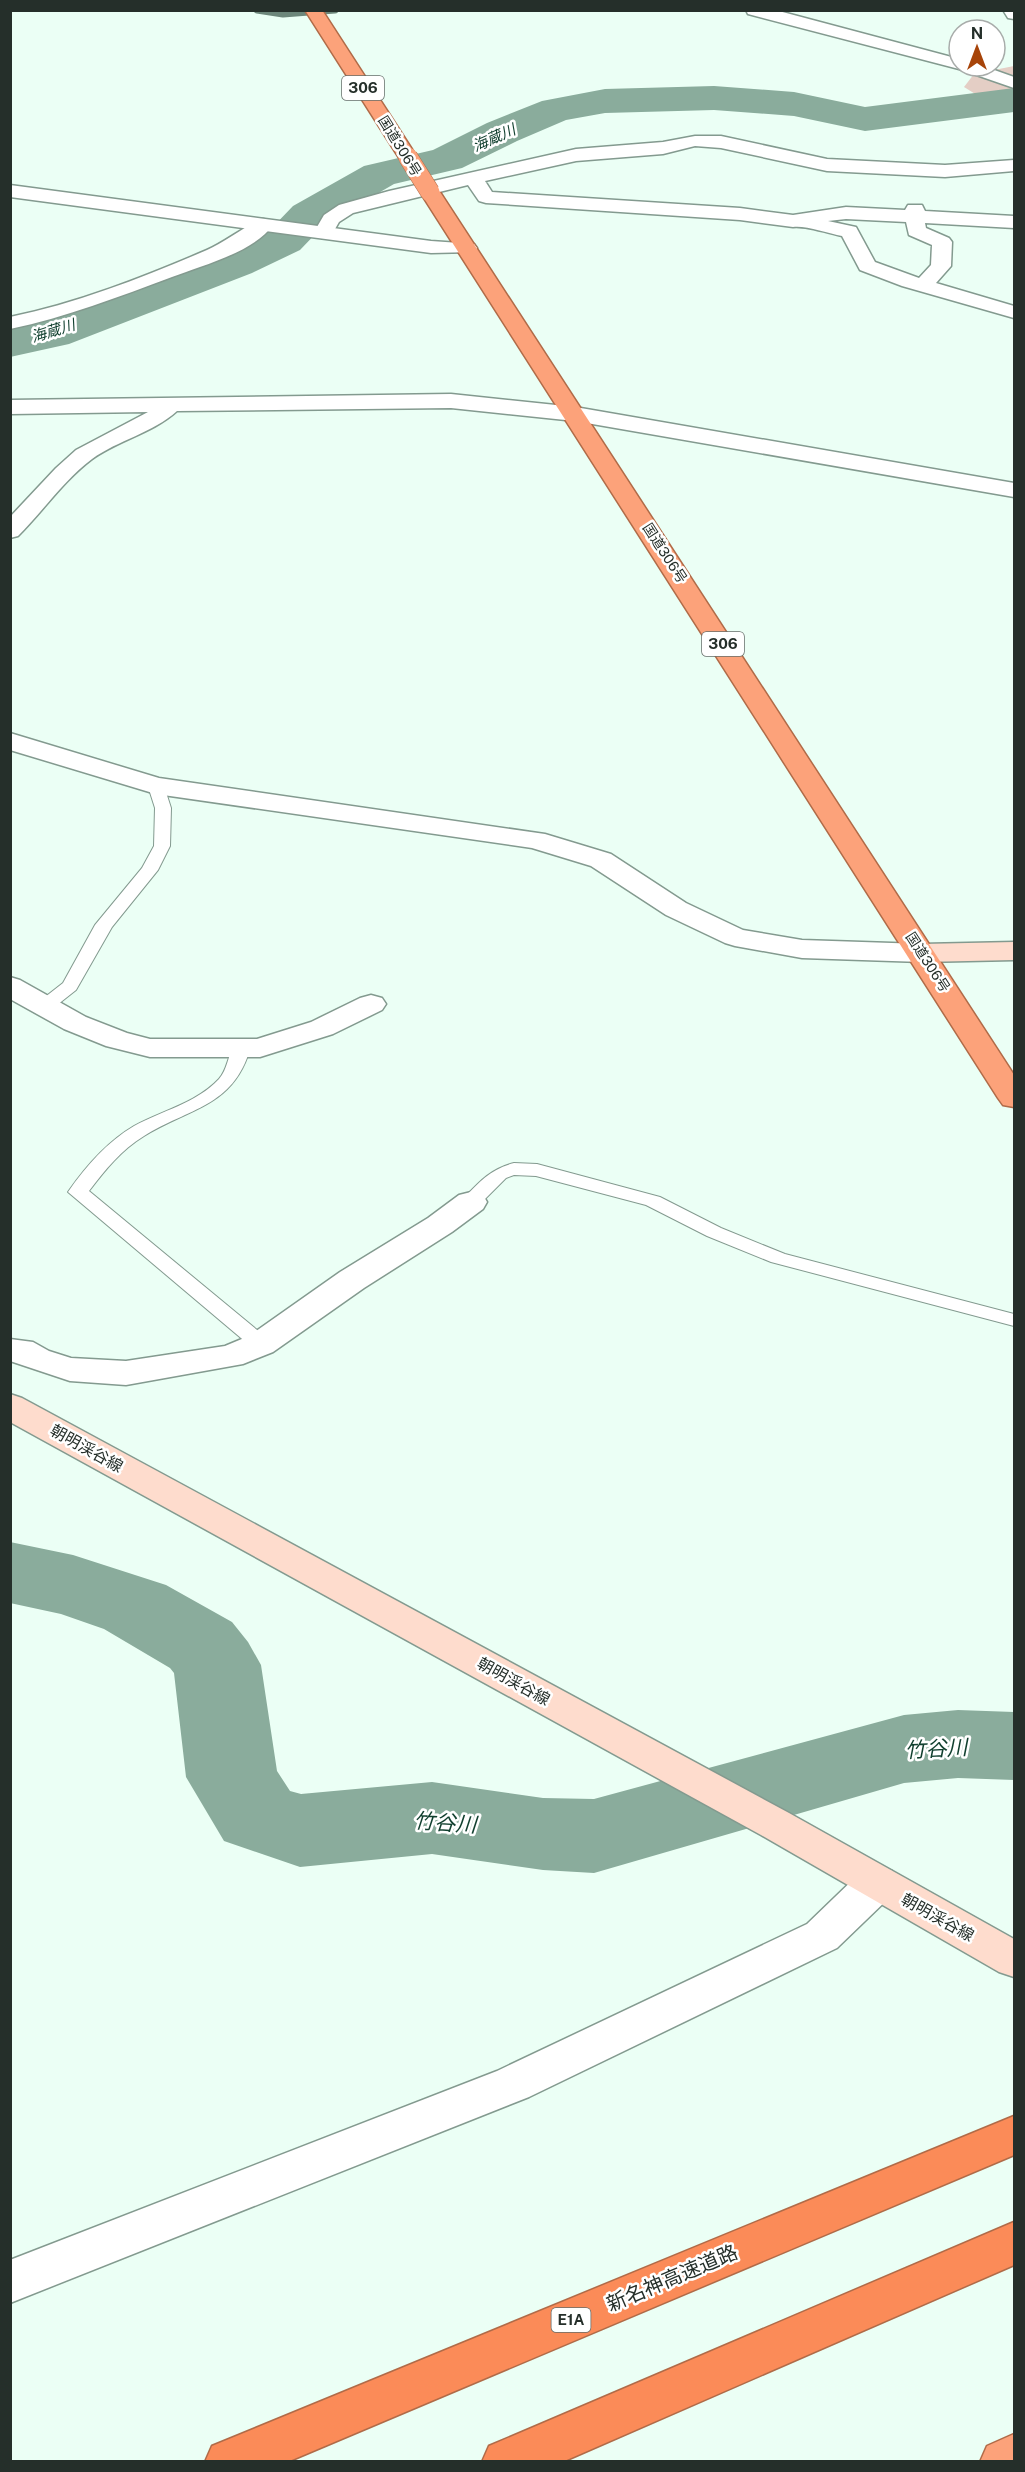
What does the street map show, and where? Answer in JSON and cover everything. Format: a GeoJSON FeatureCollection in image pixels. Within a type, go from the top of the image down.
{"type":"FeatureCollection","features":[{"type":"Feature","properties":{"kind":"highway","name":"国道306号"},"geometry":{"type":"LineString","coordinates":[[315,14],[1014,1098]]}},
{"type":"Feature","properties":{"kind":"highway","name":"新名神高速道路"},"geometry":{"type":"LineString","coordinates":[[230,2462],[1014,2135]]}},
{"type":"Feature","properties":{"kind":"highway"},"geometry":{"type":"LineString","coordinates":[[506,2462],[1014,2243]]}},
{"type":"Feature","properties":{"kind":"highway"},"geometry":{"type":"LineString","coordinates":[[1004,2462],[1014,2457]]}},
{"type":"Feature","properties":{"kind":"main road"},"geometry":{"type":"LineString","coordinates":[[922,953],[1014,951]]}},
{"type":"Feature","properties":{"kind":"main road","name":"朝明渓谷線"},"geometry":{"type":"LineString","coordinates":[[10,1406],[775,1824],[1014,1960]]}},
{"type":"Feature","properties":{"kind":"street"},"geometry":{"type":"LineString","coordinates":[[754,10],[947,61]]}},
{"type":"Feature","properties":{"kind":"street"},"geometry":{"type":"LineString","coordinates":[[1011,10],[1014,14]]}},
{"type":"Feature","properties":{"kind":"street"},"geometry":{"type":"LineString","coordinates":[[320,232],[331,219],[346,209],[473,177],[576,154],[663,148],[707,140],[827,165],[945,171],[1014,166]]}},
{"type":"Feature","properties":{"kind":"street"},"geometry":{"type":"LineString","coordinates":[[923,286],[941,266],[942,242],[916,231],[914,215],[916,191],[945,171]]}},
{"type":"Feature","properties":{"kind":"street"},"geometry":{"type":"LineString","coordinates":[[473,177],[486,197],[740,214],[849,231],[867,266],[923,286],[1014,312]]}},
{"type":"Feature","properties":{"kind":"street"},"geometry":{"type":"LineString","coordinates":[[10,191],[431,248],[467,248]]}},
{"type":"Feature","properties":{"kind":"street"},"geometry":{"type":"LineString","coordinates":[[793,221],[846,213],[1014,222]]}},
{"type":"Feature","properties":{"kind":"street"},"geometry":{"type":"LineString","coordinates":[[10,323],[56,314],[238,243],[268,225]]}},
{"type":"Feature","properties":{"kind":"street"},"geometry":{"type":"LineString","coordinates":[[10,407],[451,401],[575,414],[1014,490]]}},
{"type":"Feature","properties":{"kind":"street"},"geometry":{"type":"LineString","coordinates":[[10,531],[82,457],[116,435],[162,413],[172,405]]}},
{"type":"Feature","properties":{"kind":"street"},"geometry":{"type":"LineString","coordinates":[[10,741],[156,786],[535,840],[601,860],[676,909],[735,937],[802,948],[922,953]]}},
{"type":"Feature","properties":{"kind":"street"},"geometry":{"type":"LineString","coordinates":[[10,986],[75,1023],[117,1040],[150,1048],[260,1048],[322,1028],[371,1004]]}},
{"type":"Feature","properties":{"kind":"street"},"geometry":{"type":"LineString","coordinates":[[10,1350],[21,1350],[37,1359],[70,1369],[126,1373],[231,1356],[261,1344],[352,1280],[440,1225],[471,1202]]}},
{"type":"Feature","properties":{"kind":"street"},"geometry":{"type":"LineString","coordinates":[[10,2282],[513,2084],[822,1936],[877,1883]]}},
{"type":"Feature","properties":{"kind":"lane"},"geometry":{"type":"LineString","coordinates":[[46,1005],[70,986],[104,925],[150,870],[162,846],[164,817],[156,786]]}},
{"type":"Feature","properties":{"kind":"lane"},"geometry":{"type":"LineString","coordinates":[[241,1049],[239,1064],[227,1083],[206,1099],[123,1141],[78,1192],[261,1344]]}},
{"type":"Feature","properties":{"kind":"lane"},"geometry":{"type":"LineString","coordinates":[[471,1202],[506,1169],[519,1167],[537,1170],[653,1201],[714,1232],[778,1258],[1014,1320]]}},
{"type":"Feature","properties":{"kind":"shaded area"},"geometry":{"type":"Polygon","coordinates":[[[1014,66],[1014,108],[985,100],[964,87],[971,78],[1007,78],[1007,67],[1014,66]]]}},
{"type":"Feature","properties":{"kind":"waterway"},"geometry":{"type":"LineString","coordinates":[[257,10],[283,14],[335,10]]}},
{"type":"Feature","properties":{"kind":"waterway","name":"海蔵川"},"geometry":{"type":"LineString","coordinates":[[10,343],[52,334],[236,263],[284,241],[309,215],[379,175],[447,159],[502,132],[556,110],[605,101],[714,98],[794,104],[865,119],[877,119],[905,113],[1014,100]]}},
{"type":"Feature","properties":{"kind":"waterway","name":"竹谷川"},"geometry":{"type":"LineString","coordinates":[[10,1572],[73,1586],[135,1607],[201,1645],[217,1665],[232,1777],[257,1816],[300,1831],[432,1818],[543,1834],[594,1836],[904,1749],[958,1744],[1014,1746]]}}]}
